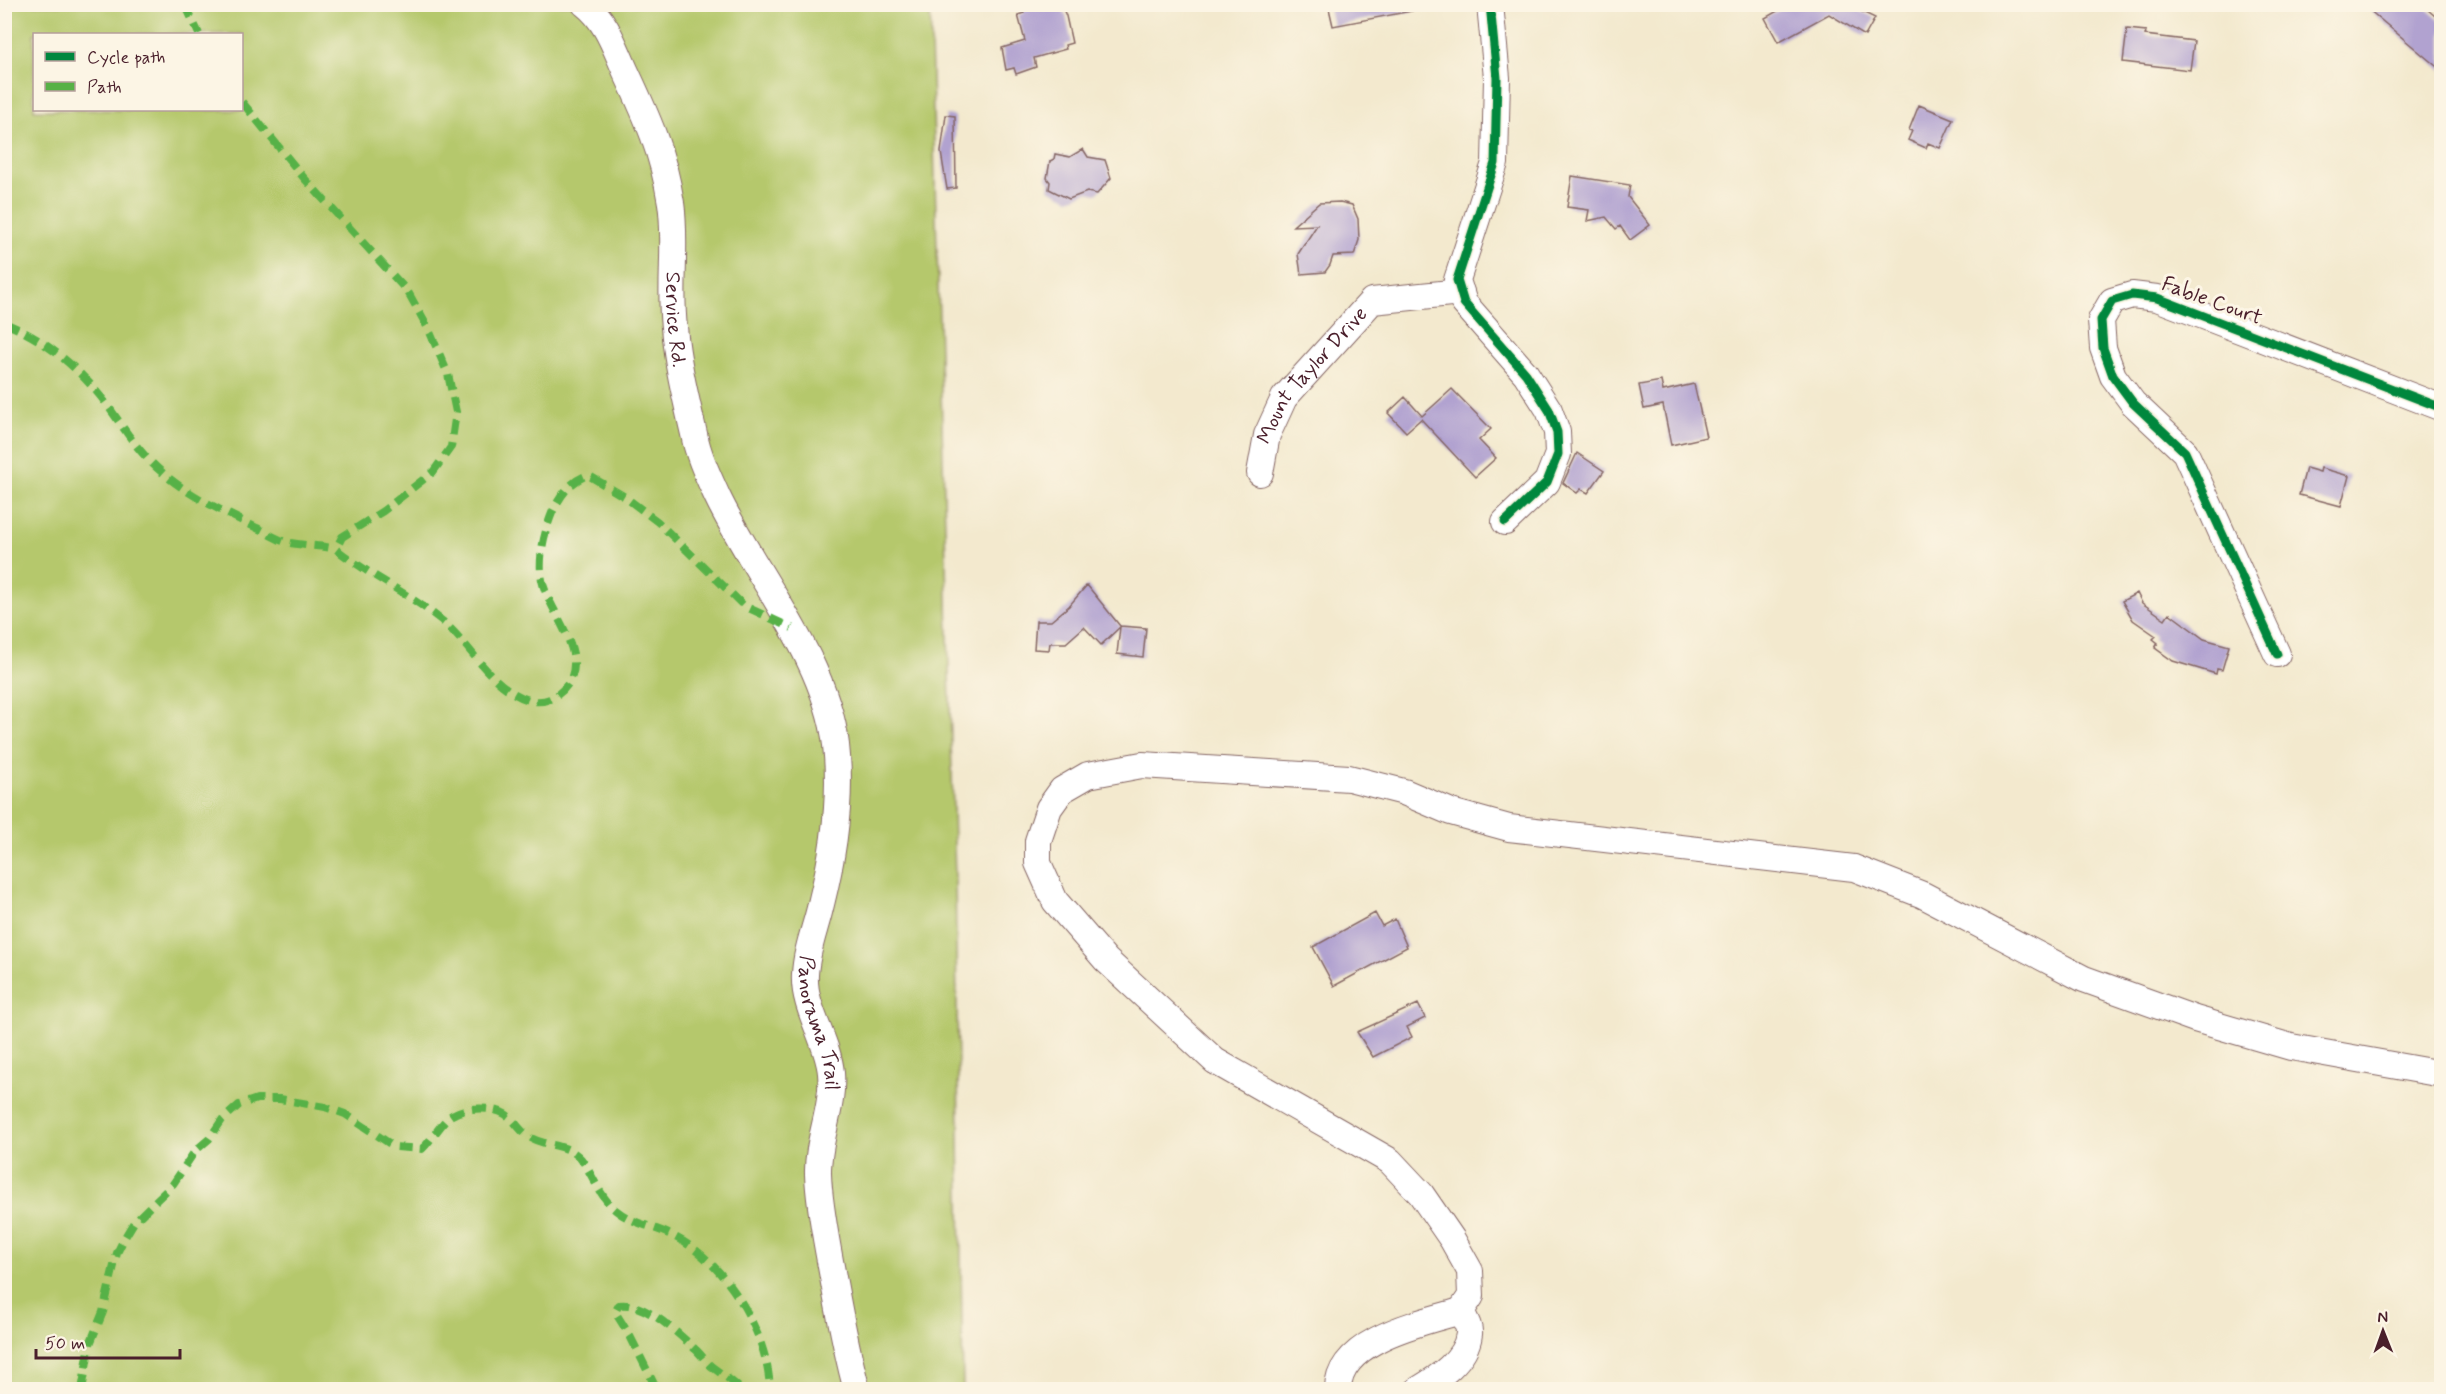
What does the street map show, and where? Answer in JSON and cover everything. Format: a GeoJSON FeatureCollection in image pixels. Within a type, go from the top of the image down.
{"type":"FeatureCollection","features":[{"type":"Feature","properties":{"kind":"street","name":"Service Rd."},"geometry":{"type":"LineString","coordinates":[[585,4],[597,13],[612,39],[650,122],[663,165],[671,207],[673,325],[696,443],[733,530],[792,628]]}},
{"type":"Feature","properties":{"kind":"street"},"geometry":{"type":"LineString","coordinates":[[1490,4],[1497,78],[1495,163],[1458,280],[1464,303],[1526,374],[1549,410],[1557,432],[1558,454],[1547,482],[1505,522]]}},
{"type":"Feature","properties":{"kind":"street","name":"Mount Taylor Drive"},"geometry":{"type":"LineString","coordinates":[[1260,473],[1267,435],[1284,399],[1372,301],[1461,292]]}},
{"type":"Feature","properties":{"kind":"street","name":"Fable Court"},"geometry":{"type":"LineString","coordinates":[[2277,654],[2185,452],[2133,403],[2113,376],[2103,348],[2101,320],[2112,301],[2132,295],[2157,298],[2442,408]]}},
{"type":"Feature","properties":{"kind":"street","name":"Panorama Trail"},"geometry":{"type":"LineString","coordinates":[[792,628],[812,666],[828,706],[836,743],[835,826],[829,870],[808,952],[804,979],[810,1004],[826,1048],[831,1072],[831,1098],[821,1142],[818,1173],[840,1320],[857,1389]]}},
{"type":"Feature","properties":{"kind":"street"},"geometry":{"type":"LineString","coordinates":[[1338,1389],[1344,1369],[1365,1347],[1384,1335],[1404,1327],[1461,1311],[1471,1296],[1470,1271],[1452,1239],[1421,1194],[1390,1161],[1215,1060],[1106,960],[1055,901],[1038,863],[1038,841],[1049,808],[1062,790],[1089,775],[1142,765],[1348,778],[1404,792],[1451,812],[1509,828],[1854,868],[1923,895],[2084,979],[2194,1018],[2291,1047],[2442,1074]]}},
{"type":"Feature","properties":{"kind":"street"},"geometry":{"type":"LineString","coordinates":[[1418,1389],[1434,1380],[1452,1365],[1465,1346],[1469,1332],[1461,1311]]}},
{"type":"Feature","properties":{"kind":"green space"},"geometry":{"type":"Polygon","coordinates":[[[5,5],[930,5],[955,878],[963,1389],[5,1390],[5,5]]]}},
{"type":"Feature","properties":{"kind":"building"},"geometry":{"type":"Polygon","coordinates":[[[1021,4],[1061,4],[1072,43],[1065,45],[1066,49],[1034,58],[1036,67],[1016,74],[1014,68],[1006,70],[1002,48],[1025,41],[1018,15],[1024,13],[1021,4]]]}},
{"type":"Feature","properties":{"kind":"building"},"geometry":{"type":"Polygon","coordinates":[[[1328,4],[1411,4],[1412,11],[1333,26],[1328,4]]]}},
{"type":"Feature","properties":{"kind":"building"},"geometry":{"type":"Polygon","coordinates":[[[1790,4],[1846,4],[1875,18],[1865,36],[1829,14],[1778,42],[1765,18],[1790,4]]]}},
{"type":"Feature","properties":{"kind":"building"},"geometry":{"type":"Polygon","coordinates":[[[2362,4],[2421,4],[2442,22],[2442,71],[2362,4]]]}},
{"type":"Feature","properties":{"kind":"building"},"geometry":{"type":"Polygon","coordinates":[[[2127,29],[2146,31],[2145,35],[2194,41],[2190,70],[2123,62],[2127,29]]]}},
{"type":"Feature","properties":{"kind":"building"},"geometry":{"type":"Polygon","coordinates":[[[1919,105],[1953,119],[1940,148],[1928,143],[1926,148],[1908,140],[1912,131],[1909,130],[1919,105]]]}},
{"type":"Feature","properties":{"kind":"building"},"geometry":{"type":"Polygon","coordinates":[[[946,115],[955,116],[956,188],[947,189],[941,152],[946,115]]]}},
{"type":"Feature","properties":{"kind":"building"},"geometry":{"type":"Polygon","coordinates":[[[1083,149],[1088,157],[1105,160],[1111,178],[1097,194],[1087,192],[1069,199],[1049,189],[1050,182],[1047,178],[1050,161],[1054,159],[1055,154],[1070,157],[1083,149]]]}},
{"type":"Feature","properties":{"kind":"building"},"geometry":{"type":"Polygon","coordinates":[[[1572,176],[1630,185],[1628,197],[1650,225],[1630,240],[1620,226],[1616,229],[1606,217],[1587,221],[1589,210],[1567,207],[1572,176]]]}},
{"type":"Feature","properties":{"kind":"building"},"geometry":{"type":"Polygon","coordinates":[[[1340,202],[1352,205],[1358,219],[1359,240],[1354,255],[1333,256],[1325,272],[1301,274],[1298,254],[1317,225],[1293,226],[1319,203],[1340,202]]]}},
{"type":"Feature","properties":{"kind":"building"},"geometry":{"type":"Polygon","coordinates":[[[1661,381],[1663,391],[1694,384],[1706,437],[1671,445],[1663,405],[1644,409],[1639,385],[1661,381]]]}},
{"type":"Feature","properties":{"kind":"building"},"geometry":{"type":"Polygon","coordinates":[[[1452,389],[1491,429],[1479,440],[1496,458],[1475,477],[1421,419],[1406,432],[1388,413],[1405,397],[1422,416],[1452,389]]]}},
{"type":"Feature","properties":{"kind":"building"},"geometry":{"type":"Polygon","coordinates":[[[1577,453],[1604,471],[1588,493],[1581,489],[1577,493],[1563,483],[1577,453]]]}},
{"type":"Feature","properties":{"kind":"building"},"geometry":{"type":"Polygon","coordinates":[[[2306,468],[2320,472],[2321,468],[2349,476],[2341,506],[2299,495],[2306,468]]]}},
{"type":"Feature","properties":{"kind":"building"},"geometry":{"type":"Polygon","coordinates":[[[1087,585],[1120,626],[1146,628],[1143,657],[1117,654],[1120,627],[1101,645],[1084,627],[1066,643],[1050,643],[1049,650],[1034,649],[1036,621],[1051,621],[1069,606],[1087,585]]]}},
{"type":"Feature","properties":{"kind":"building"},"geometry":{"type":"Polygon","coordinates":[[[2137,593],[2142,603],[2165,619],[2169,613],[2204,639],[2229,646],[2222,670],[2217,669],[2216,674],[2173,661],[2155,648],[2158,643],[2153,639],[2156,636],[2133,620],[2122,601],[2137,593]]]}},
{"type":"Feature","properties":{"kind":"building"},"geometry":{"type":"Polygon","coordinates":[[[1375,913],[1382,926],[1395,919],[1407,947],[1334,986],[1313,947],[1375,913]]]}},
{"type":"Feature","properties":{"kind":"building"},"geometry":{"type":"Polygon","coordinates":[[[1418,1004],[1425,1018],[1407,1027],[1412,1037],[1373,1057],[1357,1032],[1418,1004]]]}},
{"type":"Feature","properties":{"kind":"marked path"},"geometry":{"type":"LineString","coordinates":[[185,4],[199,33]]}},
{"type":"Feature","properties":{"kind":"marked path"},"geometry":{"type":"LineString","coordinates":[[243,103],[304,178],[408,292],[429,330],[448,374],[456,412],[451,447],[433,472],[383,511],[342,537],[336,549],[441,620],[504,687],[526,699],[546,700],[557,695],[569,682],[574,668],[573,654],[568,639],[546,594],[542,580],[542,546],[546,529],[558,501],[571,485],[588,475],[625,497],[658,522],[744,606],[792,628]]}},
{"type":"Feature","properties":{"kind":"marked path"},"geometry":{"type":"LineString","coordinates":[[4,323],[30,335],[77,370],[103,400],[144,455],[164,474],[189,492],[282,541],[336,549]]}},
{"type":"Feature","properties":{"kind":"marked path"},"geometry":{"type":"LineString","coordinates":[[82,1390],[90,1344],[103,1312],[117,1253],[134,1222],[173,1184],[195,1151],[209,1139],[222,1120],[239,1105],[257,1099],[280,1099],[325,1107],[345,1114],[395,1147],[422,1149],[445,1121],[457,1112],[471,1109],[493,1110],[505,1114],[531,1138],[570,1150],[581,1159],[601,1193],[617,1211],[630,1219],[675,1237],[694,1249],[727,1282],[753,1323],[767,1368],[770,1390]]}},
{"type":"Feature","properties":{"kind":"marked path"},"geometry":{"type":"LineString","coordinates":[[657,1390],[630,1336],[615,1312],[619,1305],[629,1305],[650,1313],[688,1342],[711,1366],[741,1390]]}},
{"type":"Feature","properties":{"kind":"cycle path"},"geometry":{"type":"LineString","coordinates":[[1490,4],[1497,78],[1495,163],[1457,280],[1464,303],[1526,374],[1549,410],[1557,432],[1558,454],[1547,482],[1505,522]]}},
{"type":"Feature","properties":{"kind":"cycle path"},"geometry":{"type":"LineString","coordinates":[[2277,654],[2185,452],[2133,403],[2113,376],[2103,348],[2101,320],[2112,301],[2132,295],[2157,298],[2442,408]]}}]}
